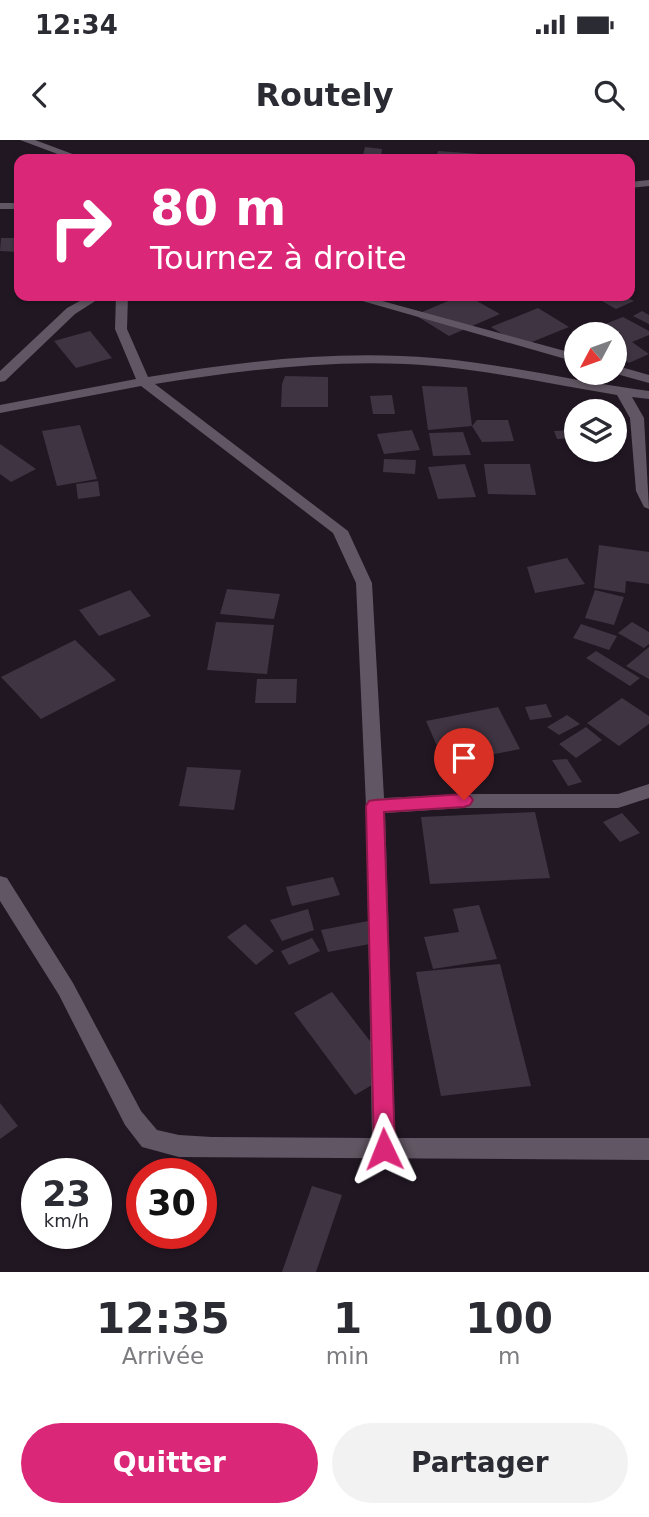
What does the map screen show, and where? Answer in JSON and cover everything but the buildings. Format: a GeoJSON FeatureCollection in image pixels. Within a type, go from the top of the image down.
{"type":"FeatureCollection","features":[{"type":"Feature","properties":{"kind":"street"},"geometry":{"type":"LineString","coordinates":[[25,140],[66,154]]}},
{"type":"Feature","properties":{"kind":"street"},"geometry":{"type":"LineString","coordinates":[[0,378],[62,319],[89,301]]}},
{"type":"Feature","properties":{"kind":"street"},"geometry":{"type":"LineString","coordinates":[[122,301],[121,329],[143,381],[340,531],[364,583],[375,806],[384,1149]]}},
{"type":"Feature","properties":{"kind":"street"},"geometry":{"type":"LineString","coordinates":[[369,301],[564,355]]}},
{"type":"Feature","properties":{"kind":"street"},"geometry":{"type":"LineString","coordinates":[[0,409],[143,381],[294,362],[374,359],[439,363],[648,395],[637,418]]}},
{"type":"Feature","properties":{"kind":"street"},"geometry":{"type":"LineString","coordinates":[[627,373],[649,379]]}},
{"type":"Feature","properties":{"kind":"street"},"geometry":{"type":"LineString","coordinates":[[622,391],[637,418],[643,491],[649,504]]}},
{"type":"Feature","properties":{"kind":"street"},"geometry":{"type":"LineString","coordinates":[[375,806],[464,800],[618,801],[649,791]]}},
{"type":"Feature","properties":{"kind":"street"},"geometry":{"type":"LineString","coordinates":[[0,884],[66,989],[133,1118],[150,1139],[179,1146],[212,1149],[649,1149]]}},
{"type":"Feature","properties":{"kind":"route"},"geometry":{"type":"LineString","coordinates":[[384,1149],[375,806],[464,800]]}}]}
